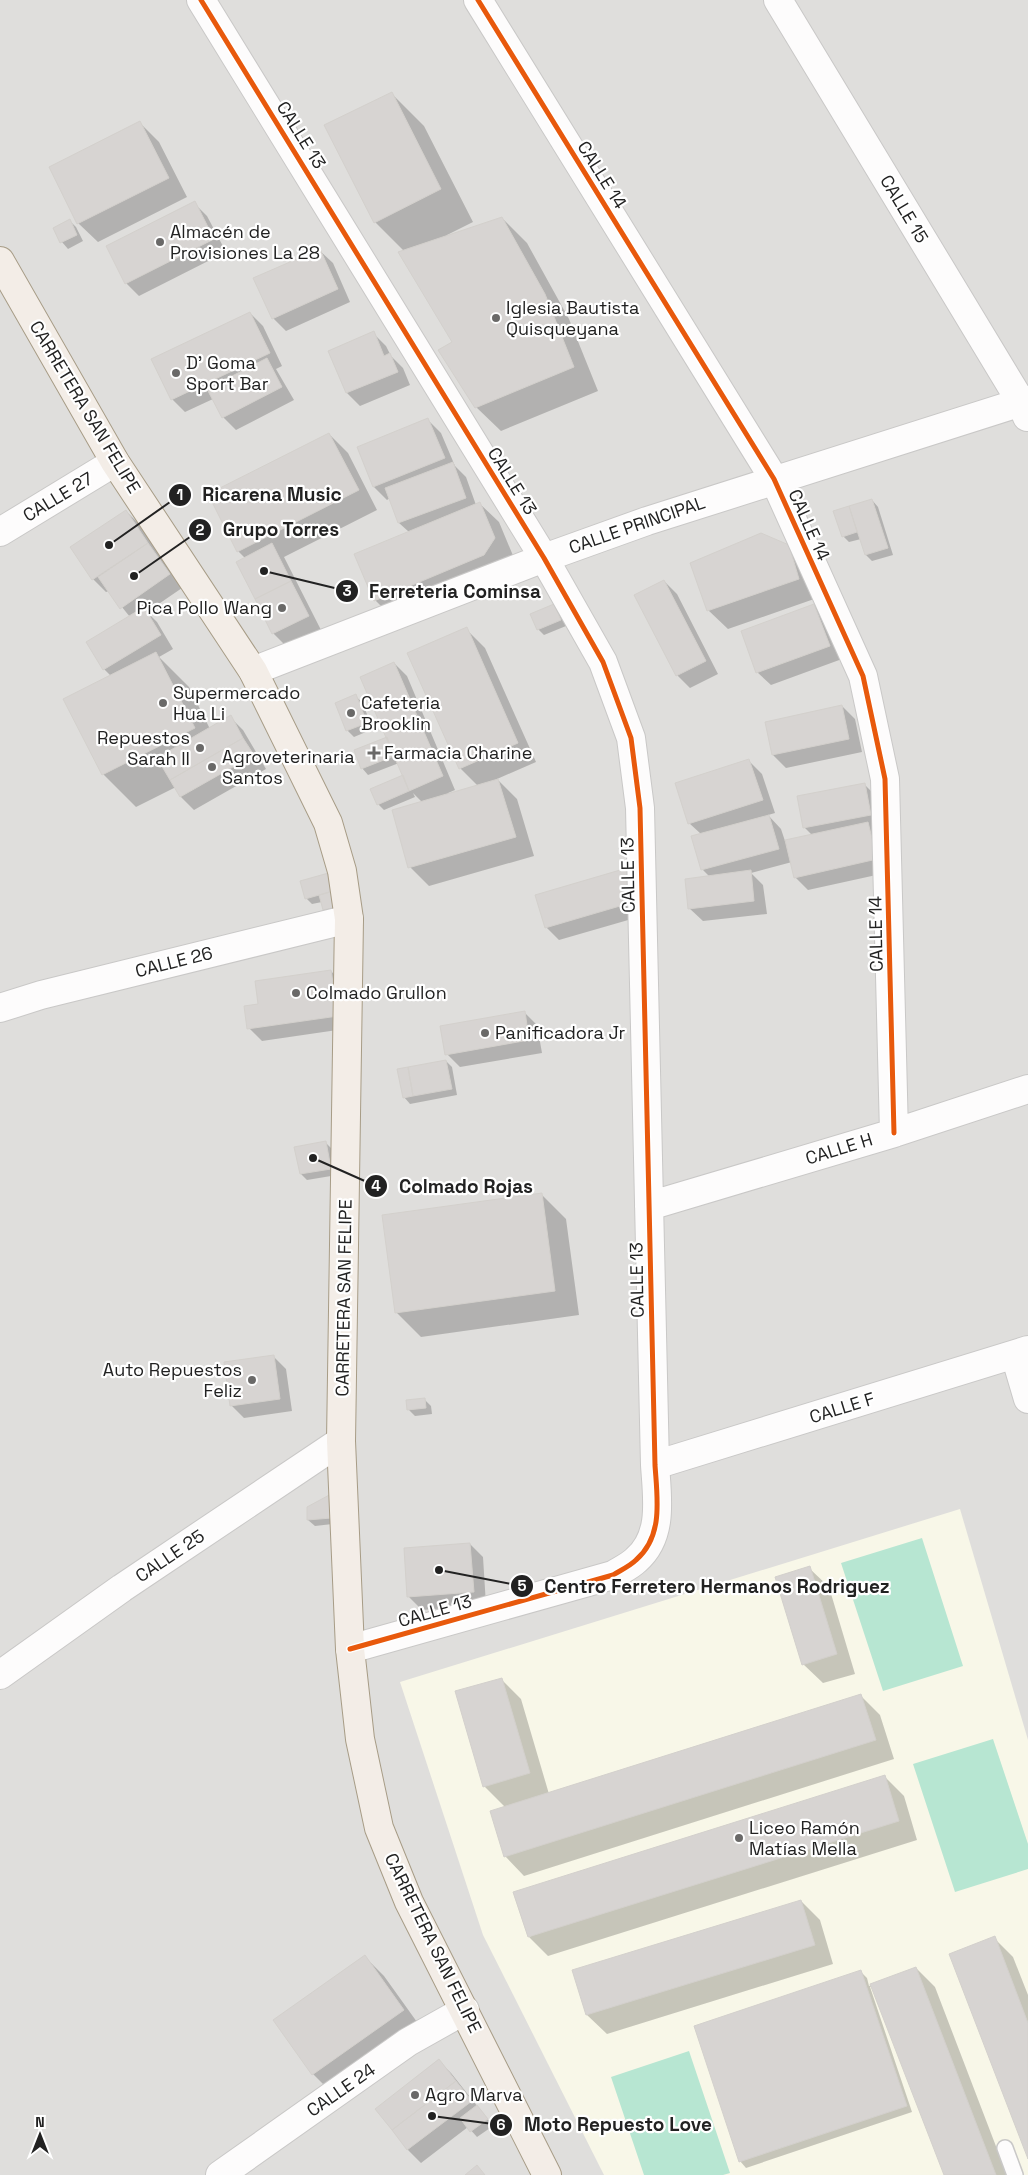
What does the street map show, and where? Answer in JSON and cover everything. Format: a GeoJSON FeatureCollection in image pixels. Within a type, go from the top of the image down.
{"type":"FeatureCollection","features":[{"type":"Feature","properties":{"kind":"main road","name":"CARRETERA SAN FELIPE"},"geometry":{"type":"LineString","coordinates":[[0,261],[115,462],[253,671],[328,823],[342,871],[349,919],[341,1441],[350,1649],[360,1739],[379,1828],[410,1902],[466,2010],[547,2175]]}},
{"type":"Feature","properties":{"kind":"street","name":"CALLE 13"},"geometry":{"type":"LineString","coordinates":[[201,0],[544,558],[603,662],[631,738],[640,808],[655,1465],[658,1516],[649,1542],[637,1560],[613,1575],[350,1649]]}},
{"type":"Feature","properties":{"kind":"street","name":"CALLE 14"},"geometry":{"type":"LineString","coordinates":[[478,0],[774,479],[862,676],[885,779],[894,1133]]}},
{"type":"Feature","properties":{"kind":"street","name":"CALLE 15"},"geometry":{"type":"LineString","coordinates":[[778,0],[1026,407]]}},
{"type":"Feature","properties":{"kind":"street","name":"CALLE PRINCIPAL"},"geometry":{"type":"LineString","coordinates":[[253,671],[544,558],[647,521],[774,479],[1026,407]]}},
{"type":"Feature","properties":{"kind":"street","name":"CALLE 27"},"geometry":{"type":"LineString","coordinates":[[0,532],[115,462]]}},
{"type":"Feature","properties":{"kind":"street","name":"CALLE 26"},"geometry":{"type":"LineString","coordinates":[[0,1008],[41,995],[349,919]]}},
{"type":"Feature","properties":{"kind":"street","name":"CALLE H"},"geometry":{"type":"LineString","coordinates":[[649,1206],[894,1133],[1028,1089]]}},
{"type":"Feature","properties":{"kind":"street","name":"CALLE F"},"geometry":{"type":"LineString","coordinates":[[655,1465],[1021,1353]]}},
{"type":"Feature","properties":{"kind":"street"},"geometry":{"type":"LineString","coordinates":[[1021,1353],[1028,1399]]}},
{"type":"Feature","properties":{"kind":"street","name":"CALLE 25"},"geometry":{"type":"LineString","coordinates":[[0,1675],[122,1588],[341,1441]]}},
{"type":"Feature","properties":{"kind":"street","name":"CALLE 24"},"geometry":{"type":"LineString","coordinates":[[220,2175],[408,2042],[466,2010]]}},
{"type":"Feature","properties":{"kind":"lane"},"geometry":{"type":"LineString","coordinates":[[1004,2148],[1015,2175]]}},
{"type":"Feature","properties":{"kind":"shaded area"},"geometry":{"type":"Polygon","coordinates":[[[0,0],[1028,0],[1028,2175],[0,2175],[0,0]]]}},
{"type":"Feature","properties":{"kind":"shaded area","name":"Liceo Ramón Matías Mella"},"geometry":{"type":"Polygon","coordinates":[[[960,1509],[1028,1740],[1028,2175],[604,2175],[483,1935],[400,1682],[960,1509]]]}},
{"type":"Feature","properties":{"kind":"green space"},"geometry":{"type":"Polygon","coordinates":[[[922,1538],[963,1666],[883,1691],[841,1563],[922,1538]]]}},
{"type":"Feature","properties":{"kind":"green space"},"geometry":{"type":"Polygon","coordinates":[[[993,1739],[1028,1844],[1028,1869],[955,1892],[913,1764],[993,1739]]]}},
{"type":"Feature","properties":{"kind":"green space"},"geometry":{"type":"Polygon","coordinates":[[[689,2051],[730,2173],[723,2175],[644,2175],[611,2077],[689,2051]]]}},
{"type":"Feature","properties":{"kind":"building"},"geometry":{"type":"Polygon","coordinates":[[[392,92],[441,189],[374,223],[324,125],[392,92]]]}},
{"type":"Feature","properties":{"kind":"building"},"geometry":{"type":"Polygon","coordinates":[[[140,121],[169,178],[77,224],[49,167],[140,121]]]}},
{"type":"Feature","properties":{"kind":"building","name":"Almacén de Provisiones La 28"},"geometry":{"type":"Polygon","coordinates":[[[195,201],[214,239],[125,284],[106,246],[195,201]]]}},
{"type":"Feature","properties":{"kind":"building","name":"Iglesia Bautista Quisqueyana"},"geometry":{"type":"Polygon","coordinates":[[[502,217],[545,294],[574,367],[475,408],[438,350],[452,342],[398,252],[502,217]]]}},
{"type":"Feature","properties":{"kind":"building"},"geometry":{"type":"Polygon","coordinates":[[[70,219],[77,235],[60,243],[53,228],[70,219]]]}},
{"type":"Feature","properties":{"kind":"building"},"geometry":{"type":"Polygon","coordinates":[[[320,249],[338,289],[272,319],[253,278],[320,249]]]}},
{"type":"Feature","properties":{"kind":"building"},"geometry":{"type":"Polygon","coordinates":[[[250,312],[270,353],[171,400],[151,359],[250,312]]]}},
{"type":"Feature","properties":{"kind":"building"},"geometry":{"type":"Polygon","coordinates":[[[374,331],[384,356],[390,353],[398,372],[346,393],[328,351],[374,331]]]}},
{"type":"Feature","properties":{"kind":"building"},"geometry":{"type":"Polygon","coordinates":[[[267,358],[282,387],[222,418],[207,389],[267,358]]]}},
{"type":"Feature","properties":{"kind":"building"},"geometry":{"type":"Polygon","coordinates":[[[428,418],[445,458],[373,487],[357,447],[428,418]]]}},
{"type":"Feature","properties":{"kind":"building"},"geometry":{"type":"Polygon","coordinates":[[[329,433],[359,490],[237,552],[208,494],[329,433]]]}},
{"type":"Feature","properties":{"kind":"building"},"geometry":{"type":"Polygon","coordinates":[[[453,462],[466,498],[398,523],[385,488],[453,462]]]}},
{"type":"Feature","properties":{"kind":"building"},"geometry":{"type":"Polygon","coordinates":[[[872,499],[888,548],[865,555],[849,506],[872,499]]]}},
{"type":"Feature","properties":{"kind":"building"},"geometry":{"type":"Polygon","coordinates":[[[480,502],[495,538],[484,555],[374,601],[354,554],[480,502]]]}},
{"type":"Feature","properties":{"kind":"building"},"geometry":{"type":"Polygon","coordinates":[[[849,506],[857,532],[842,537],[833,511],[849,506]]]}},
{"type":"Feature","properties":{"kind":"building"},"geometry":{"type":"Polygon","coordinates":[[[126,510],[148,543],[92,580],[70,547],[126,510]]]}},
{"type":"Feature","properties":{"kind":"building"},"geometry":{"type":"Polygon","coordinates":[[[761,533],[789,545],[799,579],[707,611],[690,563],[761,533]]]}},
{"type":"Feature","properties":{"kind":"building"},"geometry":{"type":"Polygon","coordinates":[[[148,543],[170,574],[120,609],[98,577],[148,543]]]}},
{"type":"Feature","properties":{"kind":"building"},"geometry":{"type":"Polygon","coordinates":[[[272,543],[291,581],[255,599],[236,562],[272,543]]]}},
{"type":"Feature","properties":{"kind":"building"},"geometry":{"type":"Polygon","coordinates":[[[664,580],[706,661],[676,676],[634,595],[664,580]]]}},
{"type":"Feature","properties":{"kind":"building","name":"Pica Pollo Wang"},"geometry":{"type":"Polygon","coordinates":[[[291,581],[309,616],[272,634],[255,599],[291,581]]]}},
{"type":"Feature","properties":{"kind":"building"},"geometry":{"type":"Polygon","coordinates":[[[554,604],[561,620],[537,630],[530,614],[554,604]]]}},
{"type":"Feature","properties":{"kind":"building"},"geometry":{"type":"Polygon","coordinates":[[[814,604],[830,646],[756,673],[741,631],[814,604]]]}},
{"type":"Feature","properties":{"kind":"building"},"geometry":{"type":"Polygon","coordinates":[[[144,607],[161,635],[103,670],[86,642],[144,607]]]}},
{"type":"Feature","properties":{"kind":"building"},"geometry":{"type":"Polygon","coordinates":[[[467,627],[518,743],[459,769],[407,653],[467,627]]]}},
{"type":"Feature","properties":{"kind":"building"},"geometry":{"type":"Polygon","coordinates":[[[156,652],[195,728],[102,775],[63,699],[156,652]]]}},
{"type":"Feature","properties":{"kind":"building"},"geometry":{"type":"Polygon","coordinates":[[[394,662],[443,776],[409,791],[360,677],[394,662]]]}},
{"type":"Feature","properties":{"kind":"building","name":"Cafeteria Brooklin"},"geometry":{"type":"Polygon","coordinates":[[[356,694],[367,723],[346,731],[335,703],[356,694]]]}},
{"type":"Feature","properties":{"kind":"building"},"geometry":{"type":"Polygon","coordinates":[[[842,705],[849,739],[772,755],[765,722],[842,705]]]}},
{"type":"Feature","properties":{"kind":"building","name":"Repuestos Sarah II"},"geometry":{"type":"Polygon","coordinates":[[[231,715],[243,738],[170,780],[157,758],[231,715]]]}},
{"type":"Feature","properties":{"kind":"building","name":"Farmacia Charine"},"geometry":{"type":"Polygon","coordinates":[[[387,737],[394,756],[361,769],[354,750],[387,737]]]}},
{"type":"Feature","properties":{"kind":"building","name":"Agroveterinaria Santos"},"geometry":{"type":"Polygon","coordinates":[[[243,738],[254,755],[180,797],[170,780],[243,738]]]}},
{"type":"Feature","properties":{"kind":"building"},"geometry":{"type":"Polygon","coordinates":[[[749,759],[763,800],[688,824],[675,783],[749,759]]]}},
{"type":"Feature","properties":{"kind":"building"},"geometry":{"type":"Polygon","coordinates":[[[403,775],[409,791],[377,805],[370,789],[403,775]]]}},
{"type":"Feature","properties":{"kind":"building"},"geometry":{"type":"Polygon","coordinates":[[[498,779],[516,837],[408,868],[392,810],[498,779]]]}},
{"type":"Feature","properties":{"kind":"building"},"geometry":{"type":"Polygon","coordinates":[[[865,783],[871,815],[803,828],[797,796],[865,783]]]}},
{"type":"Feature","properties":{"kind":"building"},"geometry":{"type":"Polygon","coordinates":[[[769,815],[779,849],[701,870],[691,836],[769,815]]]}},
{"type":"Feature","properties":{"kind":"building"},"geometry":{"type":"Polygon","coordinates":[[[868,822],[877,859],[794,878],[785,840],[868,822]]]}},
{"type":"Feature","properties":{"kind":"building"},"geometry":{"type":"Polygon","coordinates":[[[627,868],[637,901],[545,928],[535,895],[627,868]]]}},
{"type":"Feature","properties":{"kind":"building"},"geometry":{"type":"Polygon","coordinates":[[[751,870],[754,901],[688,909],[685,879],[751,870]]]}},
{"type":"Feature","properties":{"kind":"building"},"geometry":{"type":"Polygon","coordinates":[[[332,872],[337,890],[305,899],[300,881],[332,872]]]}},
{"type":"Feature","properties":{"kind":"building"},"geometry":{"type":"Polygon","coordinates":[[[337,890],[341,906],[323,910],[319,895],[337,890]]]}},
{"type":"Feature","properties":{"kind":"building","name":"Colmado Grullon"},"geometry":{"type":"Polygon","coordinates":[[[331,970],[338,1016],[247,1029],[244,1006],[258,1004],[255,981],[331,970]]]}},
{"type":"Feature","properties":{"kind":"building","name":"Panificadora Jr"},"geometry":{"type":"Polygon","coordinates":[[[525,1011],[529,1040],[445,1055],[440,1026],[525,1011]]]}},
{"type":"Feature","properties":{"kind":"building"},"geometry":{"type":"Polygon","coordinates":[[[446,1060],[452,1089],[413,1096],[408,1067],[446,1060]]]}},
{"type":"Feature","properties":{"kind":"building"},"geometry":{"type":"Polygon","coordinates":[[[408,1067],[413,1096],[403,1098],[397,1069],[408,1067]]]}},
{"type":"Feature","properties":{"kind":"building"},"geometry":{"type":"Polygon","coordinates":[[[326,1141],[331,1169],[300,1174],[294,1147],[326,1141]]]}},
{"type":"Feature","properties":{"kind":"building"},"geometry":{"type":"Polygon","coordinates":[[[542,1193],[555,1291],[395,1313],[382,1215],[542,1193]]]}},
{"type":"Feature","properties":{"kind":"building","name":"Auto Repuestos Feliz"},"geometry":{"type":"Polygon","coordinates":[[[274,1355],[280,1399],[230,1406],[224,1362],[274,1355]]]}},
{"type":"Feature","properties":{"kind":"building"},"geometry":{"type":"Polygon","coordinates":[[[425,1398],[426,1408],[407,1410],[406,1400],[425,1398]]]}},
{"type":"Feature","properties":{"kind":"building"},"geometry":{"type":"Polygon","coordinates":[[[333,1493],[344,1517],[307,1520],[307,1507],[333,1493]]]}},
{"type":"Feature","properties":{"kind":"building"},"geometry":{"type":"Polygon","coordinates":[[[470,1543],[474,1592],[407,1597],[404,1548],[470,1543]]]}},
{"type":"Feature","properties":{"kind":"building"},"geometry":{"type":"Polygon","coordinates":[[[810,1566],[837,1654],[802,1665],[775,1577],[810,1566]]]}},
{"type":"Feature","properties":{"kind":"building"},"geometry":{"type":"Polygon","coordinates":[[[502,1678],[530,1773],[483,1787],[455,1691],[502,1678]]]}},
{"type":"Feature","properties":{"kind":"building"},"geometry":{"type":"Polygon","coordinates":[[[861,1694],[876,1740],[504,1857],[490,1811],[861,1694]]]}},
{"type":"Feature","properties":{"kind":"building"},"geometry":{"type":"Polygon","coordinates":[[[885,1775],[899,1821],[528,1937],[513,1892],[885,1775]]]}},
{"type":"Feature","properties":{"kind":"building"},"geometry":{"type":"Polygon","coordinates":[[[801,1900],[815,1945],[586,2015],[572,1970],[801,1900]]]}},
{"type":"Feature","properties":{"kind":"building"},"geometry":{"type":"Polygon","coordinates":[[[995,1936],[1028,2023],[1028,2159],[949,1954],[995,1936]]]}},
{"type":"Feature","properties":{"kind":"building"},"geometry":{"type":"Polygon","coordinates":[[[365,1955],[404,2010],[312,2075],[273,2020],[365,1955]]]}},
{"type":"Feature","properties":{"kind":"building"},"geometry":{"type":"Polygon","coordinates":[[[916,1967],[996,2175],[944,2175],[870,1984],[916,1967]]]}},
{"type":"Feature","properties":{"kind":"building"},"geometry":{"type":"Polygon","coordinates":[[[861,1970],[907,2106],[739,2162],[694,2026],[861,1970]]]}},
{"type":"Feature","properties":{"kind":"building","name":"Agro Marva"},"geometry":{"type":"Polygon","coordinates":[[[439,2059],[456,2081],[392,2130],[375,2109],[439,2059]]]}},
{"type":"Feature","properties":{"kind":"building"},"geometry":{"type":"Polygon","coordinates":[[[456,2081],[472,2101],[407,2150],[392,2130],[456,2081]]]}},
{"type":"Feature","properties":{"kind":"building"},"geometry":{"type":"Polygon","coordinates":[[[477,2105],[488,2119],[470,2132],[460,2118],[477,2105]]]}},
{"type":"Feature","properties":{"kind":"building"},"geometry":{"type":"Polygon","coordinates":[[[477,2165],[485,2175],[465,2175],[477,2165]]]}},
{"type":"Feature","properties":{"kind":"cycle path"},"geometry":{"type":"LineString","coordinates":[[201,0],[544,558],[603,662],[631,738],[640,808],[657,1503],[655,1528],[651,1540],[636,1560],[613,1575],[350,1649]]}},
{"type":"Feature","properties":{"kind":"cycle path"},"geometry":{"type":"LineString","coordinates":[[478,0],[774,479],[863,676],[885,779],[894,1133]]}},
{"type":"Feature","properties":{"kind":"place","name":"Almacén de Provisiones La 28"},"geometry":{"type":"Point","coordinates":[160,242]}},
{"type":"Feature","properties":{"kind":"place","name":"Iglesia Bautista Quisqueyana"},"geometry":{"type":"Point","coordinates":[496,318]}},
{"type":"Feature","properties":{"kind":"place","name":"D' Goma Sport Bar"},"geometry":{"type":"Point","coordinates":[176,373]}},
{"type":"Feature","properties":{"kind":"place","name":"Ricarena Music"},"geometry":{"type":"Point","coordinates":[109,545]}},
{"type":"Feature","properties":{"kind":"place","name":"Ferreteria Cominsa"},"geometry":{"type":"Point","coordinates":[264,571]}},
{"type":"Feature","properties":{"kind":"place","name":"Grupo Torres"},"geometry":{"type":"Point","coordinates":[134,576]}},
{"type":"Feature","properties":{"kind":"place","name":"Pica Pollo Wang"},"geometry":{"type":"Point","coordinates":[282,608]}},
{"type":"Feature","properties":{"kind":"place","name":"Supermercado Hua Li"},"geometry":{"type":"Point","coordinates":[163,703]}},
{"type":"Feature","properties":{"kind":"place","name":"Cafeteria Brooklin"},"geometry":{"type":"Point","coordinates":[351,713]}},
{"type":"Feature","properties":{"kind":"place","name":"Repuestos Sarah II"},"geometry":{"type":"Point","coordinates":[200,748]}},
{"type":"Feature","properties":{"kind":"place","name":"Farmacia Charine"},"geometry":{"type":"Point","coordinates":[374,753]}},
{"type":"Feature","properties":{"kind":"place","name":"Agroveterinaria Santos"},"geometry":{"type":"Point","coordinates":[212,767]}},
{"type":"Feature","properties":{"kind":"place","name":"Colmado Grullon"},"geometry":{"type":"Point","coordinates":[296,993]}},
{"type":"Feature","properties":{"kind":"place","name":"Panificadora Jr"},"geometry":{"type":"Point","coordinates":[485,1033]}},
{"type":"Feature","properties":{"kind":"place","name":"Colmado Rojas"},"geometry":{"type":"Point","coordinates":[313,1158]}},
{"type":"Feature","properties":{"kind":"place","name":"Auto Repuestos Feliz"},"geometry":{"type":"Point","coordinates":[252,1380]}},
{"type":"Feature","properties":{"kind":"place","name":"Centro Ferretero Hermanos Rodriguez"},"geometry":{"type":"Point","coordinates":[439,1570]}},
{"type":"Feature","properties":{"kind":"place","name":"Liceo Ramón Matías Mella"},"geometry":{"type":"Point","coordinates":[739,1838]}},
{"type":"Feature","properties":{"kind":"place","name":"Agro Marva"},"geometry":{"type":"Point","coordinates":[415,2095]}},
{"type":"Feature","properties":{"kind":"place","name":"Moto Repuesto Love"},"geometry":{"type":"Point","coordinates":[432,2116]}}]}
